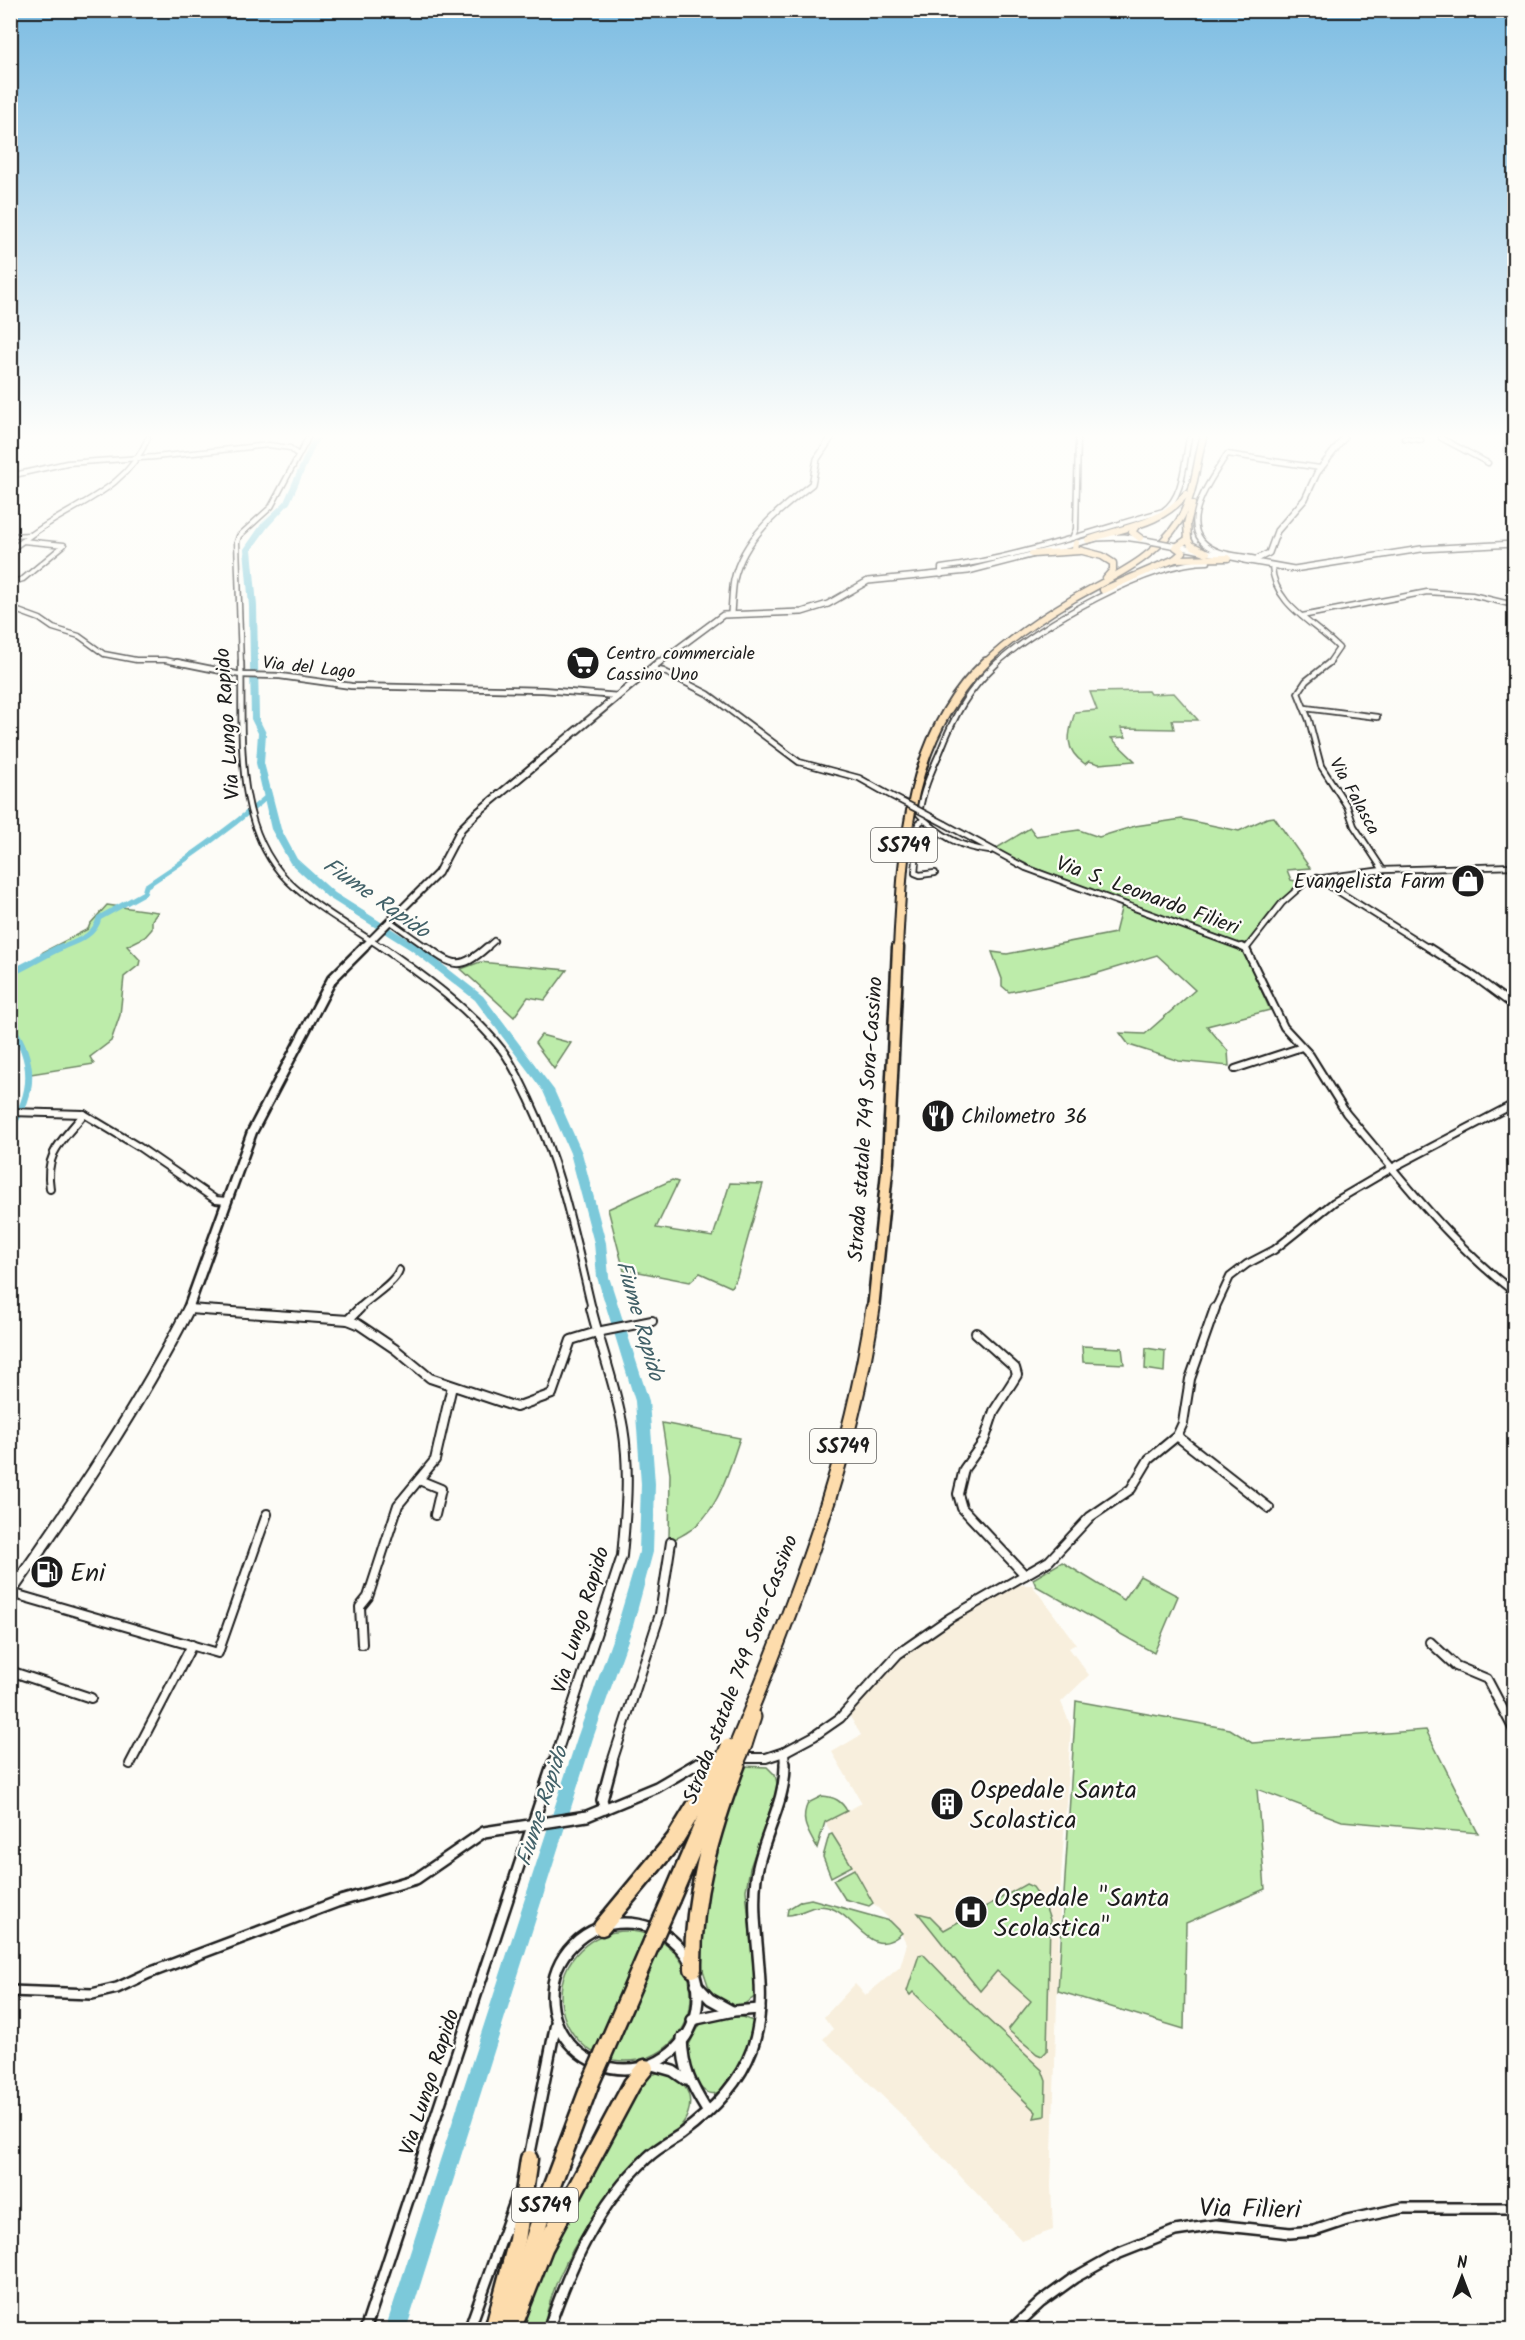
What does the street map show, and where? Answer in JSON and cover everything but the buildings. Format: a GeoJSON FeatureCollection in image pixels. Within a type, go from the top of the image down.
{"type":"FeatureCollection","features":[{"type":"Feature","properties":{"kind":"highway"},"geometry":{"type":"LineString","coordinates":[[1057,608],[1109,576],[1113,570],[1113,563],[1109,559],[1075,547]]}},
{"type":"Feature","properties":{"kind":"highway","name":"Strada statale 749 Sora-Cassino"},"geometry":{"type":"LineString","coordinates":[[505,2330],[545,2204],[591,2082],[736,1746],[754,1722],[755,1702],[790,1617],[822,1521],[846,1435],[866,1350],[886,1191],[902,878],[910,812],[929,747],[948,706],[965,681],[990,655],[1057,608],[1130,567],[1154,547]]}},
{"type":"Feature","properties":{"kind":"highway"},"geometry":{"type":"LineString","coordinates":[[1027,627],[1144,571],[1175,559],[1183,552],[1176,547]]}},
{"type":"Feature","properties":{"kind":"highway"},"geometry":{"type":"LineString","coordinates":[[1195,547],[1207,553]]}},
{"type":"Feature","properties":{"kind":"highway"},"geometry":{"type":"LineString","coordinates":[[1032,555],[1081,551]]}},
{"type":"Feature","properties":{"kind":"highway"},"geometry":{"type":"LineString","coordinates":[[1175,559],[1228,558]]}},
{"type":"Feature","properties":{"kind":"highway"},"geometry":{"type":"LineString","coordinates":[[602,1927],[675,1839],[728,1766]]}},
{"type":"Feature","properties":{"kind":"highway"},"geometry":{"type":"LineString","coordinates":[[695,1976],[692,1941],[706,1854],[728,1766]]}},
{"type":"Feature","properties":{"kind":"highway"},"geometry":{"type":"LineString","coordinates":[[512,2330],[544,2248],[633,2084],[648,2067]]}},
{"type":"Feature","properties":{"kind":"highway"},"geometry":{"type":"LineString","coordinates":[[493,2330],[517,2240],[529,2158]]}},
{"type":"Feature","properties":{"kind":"main road"},"geometry":{"type":"LineString","coordinates":[[731,614],[734,579],[749,547]]}},
{"type":"Feature","properties":{"kind":"main road"},"geometry":{"type":"LineString","coordinates":[[11,1593],[78,1498],[162,1361],[189,1309],[252,1132],[332,979],[438,873],[466,823],[548,752],[715,620],[731,614],[773,615],[812,610],[828,604],[868,581],[968,571],[1032,555],[1052,547]]}},
{"type":"Feature","properties":{"kind":"main road"},"geometry":{"type":"LineString","coordinates":[[1180,547],[1271,566],[1301,569],[1421,549],[1455,547]]}},
{"type":"Feature","properties":{"kind":"main road"},"geometry":{"type":"LineString","coordinates":[[1271,547],[1269,553],[1271,566]]}},
{"type":"Feature","properties":{"kind":"main road"},"geometry":{"type":"LineString","coordinates":[[1244,560],[1257,559],[1269,553]]}},
{"type":"Feature","properties":{"kind":"main road"},"geometry":{"type":"LineString","coordinates":[[1257,559],[1271,566]]}},
{"type":"Feature","properties":{"kind":"street"},"geometry":{"type":"LineString","coordinates":[[10,583],[23,579],[63,547]]}},
{"type":"Feature","properties":{"kind":"street","name":"Via Lungo Rapido"},"geometry":{"type":"LineString","coordinates":[[237,547],[244,757],[249,805],[260,841],[268,857],[288,881],[441,989],[499,1047],[540,1120],[555,1158],[623,1429],[627,1500],[622,1556],[539,1822],[365,2330]]}},
{"type":"Feature","properties":{"kind":"street"},"geometry":{"type":"LineString","coordinates":[[941,575],[941,568],[974,563],[1040,547]]}},
{"type":"Feature","properties":{"kind":"street"},"geometry":{"type":"LineString","coordinates":[[1208,547],[1224,553],[1257,559]]}},
{"type":"Feature","properties":{"kind":"street"},"geometry":{"type":"LineString","coordinates":[[994,851],[981,850],[950,840],[923,820],[919,814],[930,774],[956,712],[1009,650],[1056,619],[1155,574],[1195,562],[1208,562]]}},
{"type":"Feature","properties":{"kind":"street","name":"Via Falasca"},"geometry":{"type":"LineString","coordinates":[[1271,566],[1270,578],[1274,589],[1287,604],[1331,638],[1339,648],[1331,663],[1300,687],[1298,693],[1305,708],[1321,766],[1347,806],[1354,826],[1383,870]]}},
{"type":"Feature","properties":{"kind":"street"},"geometry":{"type":"LineString","coordinates":[[1302,616],[1427,592],[1464,594],[1515,605]]}},
{"type":"Feature","properties":{"kind":"street","name":"Via del Lago"},"geometry":{"type":"LineString","coordinates":[[10,608],[40,619],[53,628],[79,636],[104,654],[136,660],[165,660],[241,675],[370,687],[543,690],[618,696]]}},
{"type":"Feature","properties":{"kind":"street","name":"Via S. Leonardo Filieri"},"geometry":{"type":"LineString","coordinates":[[651,669],[663,671],[708,694],[799,762],[858,778],[1026,868],[1246,949],[1284,1027],[1310,1055],[1346,1113],[1410,1191],[1464,1246],[1515,1292]]}},
{"type":"Feature","properties":{"kind":"street"},"geometry":{"type":"LineString","coordinates":[[1305,708],[1377,717]]}},
{"type":"Feature","properties":{"kind":"street"},"geometry":{"type":"LineString","coordinates":[[923,820],[919,823],[915,873],[920,875],[935,873]]}},
{"type":"Feature","properties":{"kind":"street"},"geometry":{"type":"LineString","coordinates":[[1246,949],[1299,886],[1317,878],[1383,870],[1515,866]]}},
{"type":"Feature","properties":{"kind":"street"},"geometry":{"type":"LineString","coordinates":[[1317,878],[1475,977],[1515,1006]]}},
{"type":"Feature","properties":{"kind":"street"},"geometry":{"type":"LineString","coordinates":[[389,924],[455,965],[473,959],[494,941]]}},
{"type":"Feature","properties":{"kind":"street"},"geometry":{"type":"LineString","coordinates":[[1235,1069],[1302,1047]]}},
{"type":"Feature","properties":{"kind":"street"},"geometry":{"type":"LineString","coordinates":[[10,1991],[93,1994],[117,1988],[149,1973],[337,1902],[417,1879],[484,1832],[580,1817],[657,1787],[699,1763],[716,1758],[766,1758],[784,1752],[814,1736],[840,1718],[898,1654],[950,1618],[1054,1557],[1090,1517],[1131,1489],[1149,1460],[1177,1436],[1183,1423],[1190,1379],[1220,1294],[1237,1270],[1274,1251],[1334,1202],[1392,1168],[1515,1104]]}},
{"type":"Feature","properties":{"kind":"street"},"geometry":{"type":"LineString","coordinates":[[11,1112],[84,1114],[139,1147],[216,1200],[226,1201]]}},
{"type":"Feature","properties":{"kind":"street"},"geometry":{"type":"LineString","coordinates":[[50,1189],[48,1180],[51,1158],[56,1145],[84,1114]]}},
{"type":"Feature","properties":{"kind":"street"},"geometry":{"type":"LineString","coordinates":[[348,1320],[370,1297],[397,1278],[399,1270]]}},
{"type":"Feature","properties":{"kind":"street"},"geometry":{"type":"LineString","coordinates":[[189,1309],[348,1320],[358,1324],[395,1349],[430,1378],[516,1407],[543,1399],[555,1390],[571,1340],[599,1331],[652,1321]]}},
{"type":"Feature","properties":{"kind":"street"},"geometry":{"type":"LineString","coordinates":[[976,1334],[1015,1368],[1017,1375],[994,1412],[984,1442],[964,1469],[958,1494],[960,1503],[980,1530],[1025,1575]]}},
{"type":"Feature","properties":{"kind":"street"},"geometry":{"type":"LineString","coordinates":[[362,1644],[360,1607],[368,1597],[399,1505],[435,1460],[452,1386]]}},
{"type":"Feature","properties":{"kind":"street"},"geometry":{"type":"LineString","coordinates":[[1177,1436],[1269,1508]]}},
{"type":"Feature","properties":{"kind":"street"},"geometry":{"type":"LineString","coordinates":[[419,1480],[441,1489],[435,1515]]}},
{"type":"Feature","properties":{"kind":"street"},"geometry":{"type":"LineString","coordinates":[[11,1593],[218,1653],[267,1514]]}},
{"type":"Feature","properties":{"kind":"street"},"geometry":{"type":"LineString","coordinates":[[605,1809],[602,1800],[613,1758],[660,1614],[671,1542]]}},
{"type":"Feature","properties":{"kind":"street"},"geometry":{"type":"LineString","coordinates":[[1430,1642],[1456,1666],[1487,1679],[1515,1731]]}},
{"type":"Feature","properties":{"kind":"street"},"geometry":{"type":"LineString","coordinates":[[130,1764],[192,1645]]}},
{"type":"Feature","properties":{"kind":"street"},"geometry":{"type":"LineString","coordinates":[[10,1671],[91,1698]]}},
{"type":"Feature","properties":{"kind":"street"},"geometry":{"type":"LineString","coordinates":[[548,2330],[567,2272],[607,2203],[644,2160],[684,2131],[727,2094],[740,2076],[753,2046],[762,1983],[755,1893],[757,1873],[784,1781],[784,1752]]}},
{"type":"Feature","properties":{"kind":"street"},"geometry":{"type":"LineString","coordinates":[[469,2330],[500,2248],[529,2158],[556,2023],[554,1994],[561,1965],[572,1949],[586,1936],[602,1927],[634,1922],[650,1925],[664,1931],[676,1941],[686,1954],[695,1976],[717,2004],[734,2011]]}},
{"type":"Feature","properties":{"kind":"street"},"geometry":{"type":"LineString","coordinates":[[648,2067],[682,2038],[692,2020],[696,2003],[695,1976]]}},
{"type":"Feature","properties":{"kind":"street"},"geometry":{"type":"LineString","coordinates":[[692,2020],[734,2011],[760,2009]]}},
{"type":"Feature","properties":{"kind":"street"},"geometry":{"type":"LineString","coordinates":[[556,2023],[566,2042],[580,2057],[599,2067],[620,2070],[648,2067],[673,2071],[688,2082]]}},
{"type":"Feature","properties":{"kind":"street"},"geometry":{"type":"LineString","coordinates":[[682,2038],[682,2061],[688,2082],[707,2111]]}},
{"type":"Feature","properties":{"kind":"street","name":"Via Filieri"},"geometry":{"type":"LineString","coordinates":[[1011,2330],[1041,2302],[1074,2278],[1117,2254],[1174,2231],[1216,2225],[1290,2233],[1314,2231],[1347,2220],[1403,2208],[1515,2208]]}},
{"type":"Feature","properties":{"kind":"shaded area","name":"Ospedale \"Santa Scolastica\""},"geometry":{"type":"Polygon","coordinates":[[[1017,1585],[1032,1585],[1076,1644],[1069,1648],[1089,1675],[1061,1702],[1071,1727],[1061,1878],[1051,2186],[1053,2230],[1022,2241],[901,2114],[823,2039],[833,2029],[824,2017],[855,1984],[866,1995],[900,1967],[907,1944],[897,1927],[873,1903],[825,1822],[862,1803],[832,1752],[861,1735],[849,1715],[894,1660],[976,1607],[1017,1585]]]}},
{"type":"Feature","properties":{"kind":"green space"},"geometry":{"type":"Polygon","coordinates":[[[1148,691],[1150,694],[1174,693],[1198,720],[1172,720],[1174,729],[1121,728],[1126,737],[1111,738],[1135,761],[1099,764],[1089,761],[1085,764],[1073,753],[1069,734],[1075,712],[1097,710],[1090,692],[1148,691]]]}},
{"type":"Feature","properties":{"kind":"green space"},"geometry":{"type":"Polygon","coordinates":[[[1274,817],[1310,868],[1287,870],[1291,880],[1300,882],[1246,945],[1239,945],[1116,901],[995,849],[1030,828],[1036,836],[1079,830],[1099,837],[1135,826],[1182,819],[1239,831],[1274,817]]]}},
{"type":"Feature","properties":{"kind":"green space"},"geometry":{"type":"Polygon","coordinates":[[[107,905],[158,912],[152,920],[152,929],[145,937],[127,946],[140,960],[139,965],[124,977],[120,1015],[111,1041],[90,1057],[94,1064],[31,1074],[13,1029],[16,1021],[11,1019],[11,972],[34,962],[43,952],[88,929],[107,905]]]}},
{"type":"Feature","properties":{"kind":"green space"},"geometry":{"type":"Polygon","coordinates":[[[1122,905],[1243,949],[1270,1010],[1207,1026],[1228,1051],[1229,1066],[1179,1061],[1129,1045],[1120,1033],[1145,1034],[1195,990],[1157,955],[1095,974],[1009,992],[1002,986],[1002,979],[992,952],[1007,954],[1115,933],[1122,905]]]}},
{"type":"Feature","properties":{"kind":"green space"},"geometry":{"type":"Polygon","coordinates":[[[480,962],[567,970],[545,1000],[528,997],[514,1017],[461,969],[480,962]]]}},
{"type":"Feature","properties":{"kind":"green space"},"geometry":{"type":"Polygon","coordinates":[[[541,1035],[571,1043],[554,1069],[535,1043],[541,1035]]]}},
{"type":"Feature","properties":{"kind":"green space"},"geometry":{"type":"Polygon","coordinates":[[[672,1180],[678,1182],[656,1228],[713,1237],[730,1183],[763,1184],[737,1277],[731,1287],[700,1273],[690,1282],[624,1271],[608,1209],[672,1180]]]}},
{"type":"Feature","properties":{"kind":"green space"},"geometry":{"type":"Polygon","coordinates":[[[1082,1346],[1122,1348],[1124,1364],[1083,1362],[1082,1346]]]}},
{"type":"Feature","properties":{"kind":"green space"},"geometry":{"type":"Polygon","coordinates":[[[1146,1348],[1165,1351],[1164,1372],[1145,1369],[1146,1348]]]}},
{"type":"Feature","properties":{"kind":"green space"},"geometry":{"type":"Polygon","coordinates":[[[662,1423],[740,1438],[714,1504],[697,1525],[686,1533],[671,1539],[669,1539],[670,1474],[662,1423]]]}},
{"type":"Feature","properties":{"kind":"green space"},"geometry":{"type":"Polygon","coordinates":[[[1062,1562],[1124,1600],[1140,1576],[1178,1596],[1154,1653],[1036,1586],[1033,1579],[1062,1562]]]}},
{"type":"Feature","properties":{"kind":"green space"},"geometry":{"type":"Polygon","coordinates":[[[1076,1701],[1230,1729],[1252,1743],[1426,1730],[1478,1833],[1342,1821],[1257,1789],[1265,1889],[1186,1923],[1184,2029],[1058,1991],[1076,1701]]]}},
{"type":"Feature","properties":{"kind":"green space"},"geometry":{"type":"Polygon","coordinates":[[[744,1766],[767,1767],[775,1775],[778,1787],[750,1868],[746,1890],[756,1996],[741,2006],[728,2006],[711,1994],[696,1949],[711,1854],[744,1766]]]}},
{"type":"Feature","properties":{"kind":"green space"},"geometry":{"type":"Polygon","coordinates":[[[822,1796],[837,1800],[847,1811],[825,1822],[817,1848],[808,1832],[804,1816],[808,1803],[822,1796]]]}},
{"type":"Feature","properties":{"kind":"green space"},"geometry":{"type":"Polygon","coordinates":[[[832,1834],[852,1866],[831,1877],[823,1857],[829,1835],[832,1834]]]}},
{"type":"Feature","properties":{"kind":"green space"},"geometry":{"type":"Polygon","coordinates":[[[854,1869],[873,1903],[869,1906],[845,1899],[833,1880],[854,1869]]]}},
{"type":"Feature","properties":{"kind":"green space"},"geometry":{"type":"Polygon","coordinates":[[[1026,1884],[1033,1887],[1044,1903],[1050,1920],[1047,2051],[1042,2056],[1008,2030],[1031,2001],[997,1971],[980,1991],[918,1913],[930,1916],[944,1930],[1026,1884]]]}},
{"type":"Feature","properties":{"kind":"green space"},"geometry":{"type":"Polygon","coordinates":[[[811,1899],[890,1921],[902,1933],[890,1941],[871,1940],[837,1911],[821,1906],[787,1915],[788,1909],[801,1901],[811,1899]]]}},
{"type":"Feature","properties":{"kind":"green space"},"geometry":{"type":"Polygon","coordinates":[[[626,1931],[651,1936],[672,1950],[686,1971],[691,1996],[686,2021],[672,2042],[651,2056],[626,2061],[601,2056],[580,2042],[566,2021],[561,1996],[566,1971],[580,1950],[601,1936],[626,1931]]]}},
{"type":"Feature","properties":{"kind":"green space"},"geometry":{"type":"Polygon","coordinates":[[[923,1954],[970,2003],[1042,2070],[1046,2081],[1045,2116],[1034,2118],[1036,2112],[913,1992],[910,1995],[907,1991],[919,1955],[923,1954]]]}},
{"type":"Feature","properties":{"kind":"green space"},"geometry":{"type":"Polygon","coordinates":[[[739,2016],[753,2021],[746,2051],[736,2073],[723,2089],[716,2093],[704,2091],[691,2072],[687,2058],[689,2045],[701,2023],[739,2016]]]}},
{"type":"Feature","properties":{"kind":"green space"},"geometry":{"type":"Polygon","coordinates":[[[657,2073],[672,2076],[687,2091],[690,2105],[684,2121],[672,2134],[638,2158],[593,2217],[558,2280],[542,2329],[522,2330],[547,2257],[643,2079],[657,2073]]]}},
{"type":"Feature","properties":{"kind":"waterway","name":"Fiume Rapido"},"geometry":{"type":"LineString","coordinates":[[249,547],[255,719],[262,733],[260,763],[276,829],[293,861],[331,895],[415,948],[479,998],[548,1090],[576,1153],[600,1243],[603,1277],[642,1401],[648,1484],[646,1552],[625,1626],[585,1738],[395,2330]]}},
{"type":"Feature","properties":{"kind":"waterway"},"geometry":{"type":"LineString","coordinates":[[58,949],[88,934],[93,930],[99,918],[144,893],[146,886],[208,843],[268,796]]}},
{"type":"Feature","properties":{"kind":"waterway"},"geometry":{"type":"LineString","coordinates":[[10,973],[61,947]]}},
{"type":"Feature","properties":{"kind":"waterway"},"geometry":{"type":"LineString","coordinates":[[10,1024],[24,1051],[29,1076],[24,1102],[10,1128]]}},
{"type":"Feature","properties":{"kind":"place","name":"Centro commerciale Cassino Uno"},"geometry":{"type":"Point","coordinates":[583,663]}},
{"type":"Feature","properties":{"kind":"place","name":"Evangelista Farm"},"geometry":{"type":"Point","coordinates":[1468,881]}},
{"type":"Feature","properties":{"kind":"place","name":"Chilometro 36"},"geometry":{"type":"Point","coordinates":[938,1116]}},
{"type":"Feature","properties":{"kind":"place","name":"Eni"},"geometry":{"type":"Point","coordinates":[47,1572]}},
{"type":"Feature","properties":{"kind":"place","name":"Ospedale Santa Scolastica"},"geometry":{"type":"Point","coordinates":[947,1804]}},
{"type":"Feature","properties":{"kind":"place","name":"Ospedale \"Santa Scolastica\""},"geometry":{"type":"Point","coordinates":[971,1912]}}]}
